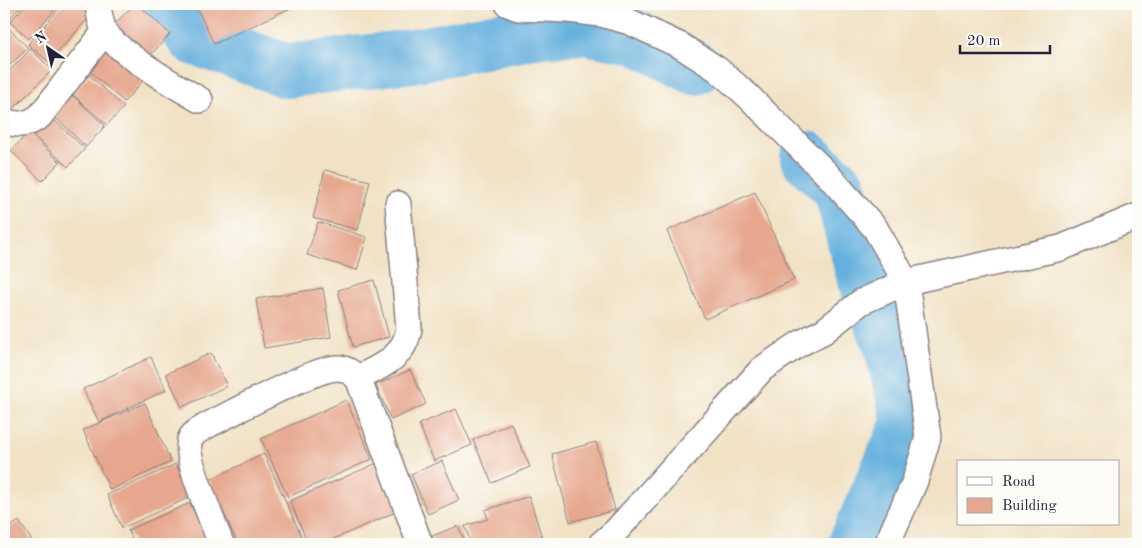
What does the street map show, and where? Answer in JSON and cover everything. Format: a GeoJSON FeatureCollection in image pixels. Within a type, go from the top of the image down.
{"type":"FeatureCollection","features":[{"type":"Feature","properties":{"kind":"street"},"geometry":{"type":"LineString","coordinates":[[98,4],[105,31],[125,51],[146,67],[200,100]]}},
{"type":"Feature","properties":{"kind":"street"},"geometry":{"type":"LineString","coordinates":[[508,4],[518,8],[569,10],[601,14],[630,22],[681,46],[716,69],[789,135],[857,206],[875,228],[901,284],[928,437],[916,481],[887,544]]}},
{"type":"Feature","properties":{"kind":"street"},"geometry":{"type":"LineString","coordinates":[[4,121],[20,125],[32,122],[40,116],[105,31]]}},
{"type":"Feature","properties":{"kind":"street"},"geometry":{"type":"LineString","coordinates":[[358,378],[396,356],[407,340],[409,328],[398,204]]}},
{"type":"Feature","properties":{"kind":"street"},"geometry":{"type":"LineString","coordinates":[[601,544],[615,532],[762,369],[799,344],[824,331],[861,302],[901,284],[1061,248],[1138,216]]}},
{"type":"Feature","properties":{"kind":"street"},"geometry":{"type":"LineString","coordinates":[[222,544],[188,450],[190,440],[197,431],[326,369],[339,367],[349,370],[358,378],[420,544]]}},
{"type":"Feature","properties":{"kind":"building"},"geometry":{"type":"Polygon","coordinates":[[[4,4],[23,4],[6,22],[4,20],[4,4]]]}},
{"type":"Feature","properties":{"kind":"building"},"geometry":{"type":"Polygon","coordinates":[[[26,4],[60,4],[29,39],[10,22],[26,4]]]}},
{"type":"Feature","properties":{"kind":"building"},"geometry":{"type":"Polygon","coordinates":[[[63,4],[82,4],[93,13],[49,62],[28,44],[63,4]]]}},
{"type":"Feature","properties":{"kind":"building"},"geometry":{"type":"Polygon","coordinates":[[[134,4],[138,4],[170,34],[146,60],[112,27],[134,4]]]}},
{"type":"Feature","properties":{"kind":"building"},"geometry":{"type":"Polygon","coordinates":[[[195,4],[299,4],[214,44],[195,4]]]}},
{"type":"Feature","properties":{"kind":"building"},"geometry":{"type":"Polygon","coordinates":[[[7,26],[28,48],[7,68],[4,64],[4,29],[7,26]]]}},
{"type":"Feature","properties":{"kind":"building"},"geometry":{"type":"Polygon","coordinates":[[[107,44],[146,78],[124,102],[86,68],[107,44]]]}},
{"type":"Feature","properties":{"kind":"building"},"geometry":{"type":"Polygon","coordinates":[[[31,49],[52,70],[7,115],[4,112],[4,76],[31,49]]]}},
{"type":"Feature","properties":{"kind":"building"},"geometry":{"type":"Polygon","coordinates":[[[89,75],[124,107],[107,125],[72,94],[89,75]]]}},
{"type":"Feature","properties":{"kind":"building"},"geometry":{"type":"Polygon","coordinates":[[[70,93],[105,126],[86,147],[51,113],[70,93]]]}},
{"type":"Feature","properties":{"kind":"building"},"geometry":{"type":"Polygon","coordinates":[[[47,113],[85,149],[68,167],[30,132],[47,113]]]}},
{"type":"Feature","properties":{"kind":"building"},"geometry":{"type":"Polygon","coordinates":[[[28,132],[60,162],[42,181],[11,151],[28,132]]]}},
{"type":"Feature","properties":{"kind":"building"},"geometry":{"type":"Polygon","coordinates":[[[325,170],[370,181],[358,230],[313,218],[325,170]]]}},
{"type":"Feature","properties":{"kind":"building"},"geometry":{"type":"Polygon","coordinates":[[[755,192],[794,280],[705,319],[667,231],[755,192]]]}},
{"type":"Feature","properties":{"kind":"building"},"geometry":{"type":"Polygon","coordinates":[[[318,222],[367,237],[357,270],[307,255],[318,222]]]}},
{"type":"Feature","properties":{"kind":"building"},"geometry":{"type":"Polygon","coordinates":[[[374,280],[389,337],[353,347],[338,290],[374,280]]]}},
{"type":"Feature","properties":{"kind":"building"},"geometry":{"type":"Polygon","coordinates":[[[323,288],[331,337],[264,348],[256,299],[323,288]]]}},
{"type":"Feature","properties":{"kind":"building"},"geometry":{"type":"Polygon","coordinates":[[[211,353],[227,386],[182,407],[166,374],[211,353]]]}},
{"type":"Feature","properties":{"kind":"building"},"geometry":{"type":"Polygon","coordinates":[[[151,357],[166,390],[99,422],[83,389],[151,357]]]}},
{"type":"Feature","properties":{"kind":"building"},"geometry":{"type":"Polygon","coordinates":[[[410,370],[426,404],[391,420],[376,385],[410,370]]]}},
{"type":"Feature","properties":{"kind":"building"},"geometry":{"type":"Polygon","coordinates":[[[346,400],[372,459],[288,497],[261,439],[346,400]]]}},
{"type":"Feature","properties":{"kind":"building"},"geometry":{"type":"Polygon","coordinates":[[[145,403],[171,462],[110,490],[83,430],[145,403]]]}},
{"type":"Feature","properties":{"kind":"building"},"geometry":{"type":"Polygon","coordinates":[[[456,409],[472,445],[434,461],[419,424],[456,409]]]}},
{"type":"Feature","properties":{"kind":"building"},"geometry":{"type":"Polygon","coordinates":[[[511,423],[530,467],[492,483],[473,440],[511,423]]]}},
{"type":"Feature","properties":{"kind":"building"},"geometry":{"type":"Polygon","coordinates":[[[596,442],[615,510],[570,522],[552,454],[596,442]]]}},
{"type":"Feature","properties":{"kind":"building"},"geometry":{"type":"Polygon","coordinates":[[[264,454],[305,544],[238,544],[209,480],[264,454]]]}},
{"type":"Feature","properties":{"kind":"building"},"geometry":{"type":"Polygon","coordinates":[[[442,461],[459,500],[428,514],[411,474],[442,461]]]}},
{"type":"Feature","properties":{"kind":"building"},"geometry":{"type":"Polygon","coordinates":[[[377,463],[398,511],[322,544],[308,544],[290,501],[377,463]]]}},
{"type":"Feature","properties":{"kind":"building"},"geometry":{"type":"Polygon","coordinates":[[[176,464],[190,497],[122,528],[107,495],[176,464]]]}},
{"type":"Feature","properties":{"kind":"building"},"geometry":{"type":"Polygon","coordinates":[[[529,496],[544,544],[471,544],[465,526],[488,519],[485,510],[529,496]]]}},
{"type":"Feature","properties":{"kind":"building"},"geometry":{"type":"Polygon","coordinates":[[[190,503],[208,544],[135,544],[128,530],[190,503]]]}},
{"type":"Feature","properties":{"kind":"building"},"geometry":{"type":"Polygon","coordinates":[[[19,521],[34,544],[4,544],[4,531],[19,521]]]}},
{"type":"Feature","properties":{"kind":"building"},"geometry":{"type":"Polygon","coordinates":[[[458,526],[466,544],[435,544],[432,536],[458,526]]]}},
{"type":"Feature","properties":{"kind":"waterway"},"geometry":{"type":"LineString","coordinates":[[168,4],[194,38],[287,71],[412,56],[540,31],[583,28],[635,37],[695,68]]}},
{"type":"Feature","properties":{"kind":"waterway"},"geometry":{"type":"LineString","coordinates":[[807,158],[840,188],[864,279],[890,344],[909,422],[855,544]]}}]}
